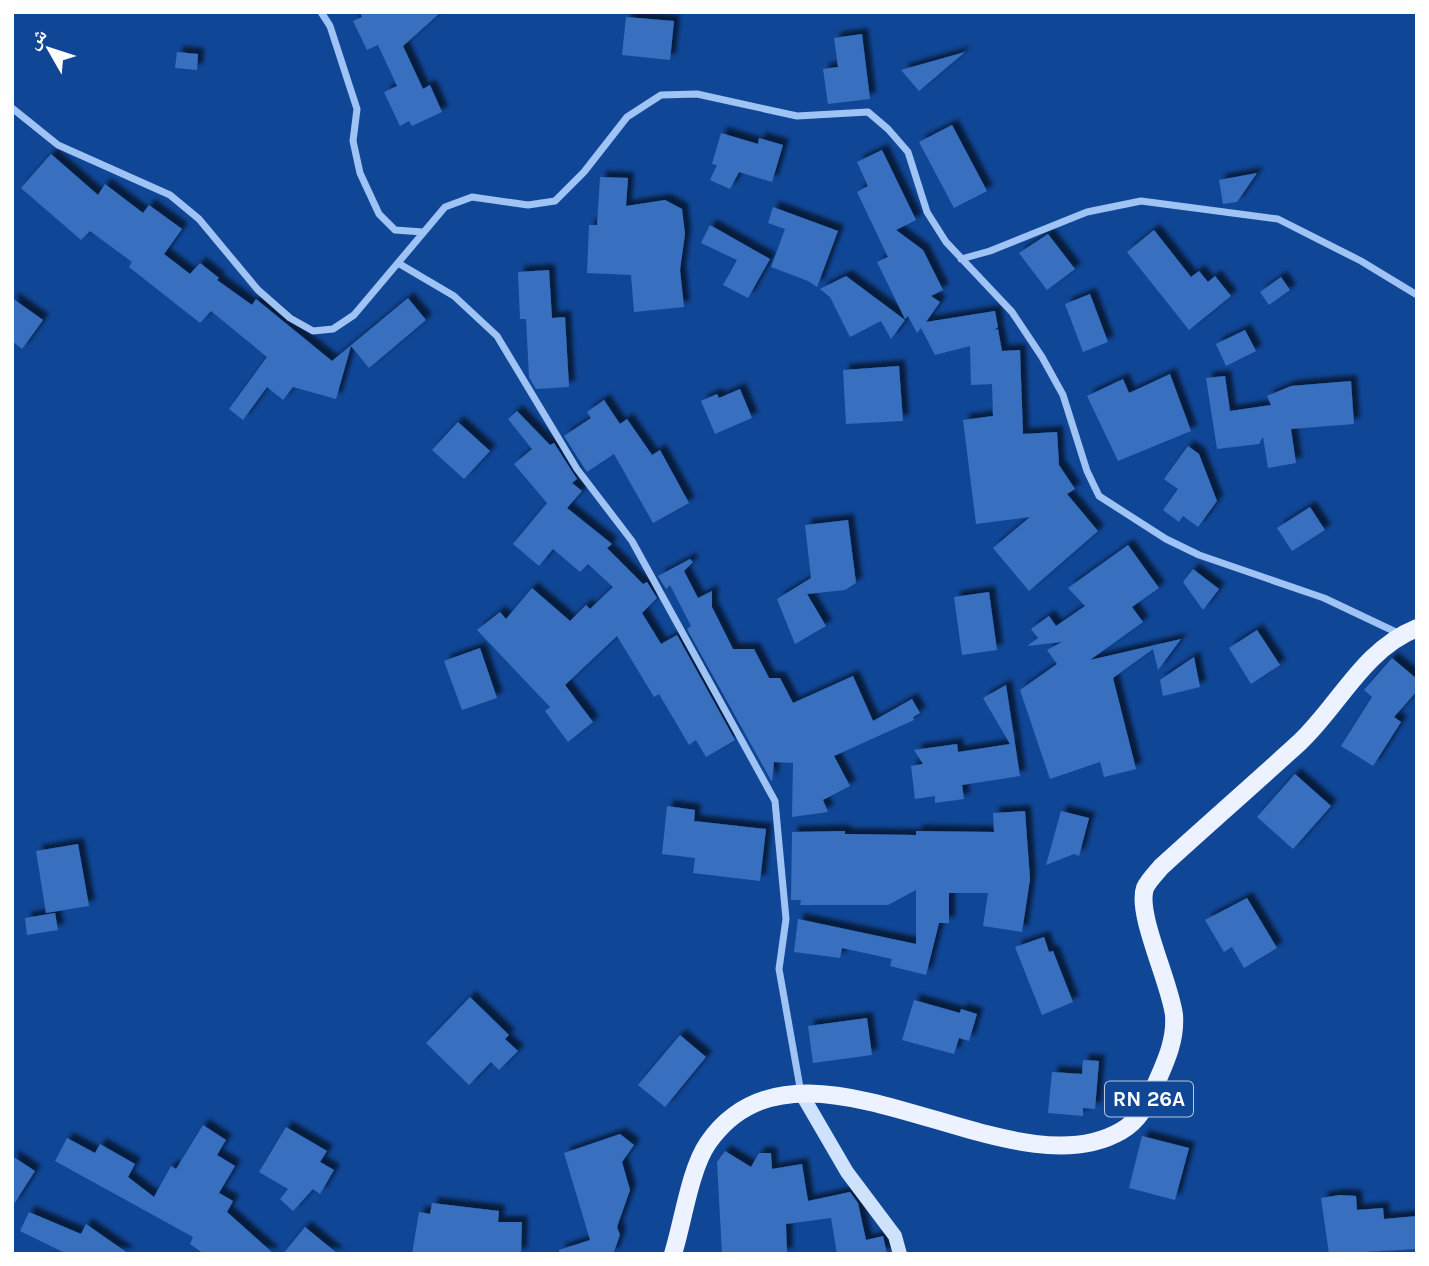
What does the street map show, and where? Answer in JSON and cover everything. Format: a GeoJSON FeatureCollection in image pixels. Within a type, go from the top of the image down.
{"type":"FeatureCollection","features":[{"type":"Feature","properties":{"kind":"main road","name":"RN 26A"},"geometry":{"type":"LineString","coordinates":[[673,1254],[706,1145],[723,1126],[755,1102],[801,1093],[893,1105],[1008,1140],[1045,1147],[1093,1142],[1121,1131],[1143,1112],[1172,1047],[1174,1017],[1167,980],[1143,902],[1146,887],[1161,867],[1300,742],[1328,713],[1373,656],[1409,631]]}},
{"type":"Feature","properties":{"kind":"street"},"geometry":{"type":"LineString","coordinates":[[321,12],[330,26],[357,109],[353,141],[360,173],[374,204],[379,214],[396,229],[423,232]]}},
{"type":"Feature","properties":{"kind":"street"},"geometry":{"type":"LineString","coordinates":[[12,108],[58,145],[170,195],[200,219],[258,290],[290,318],[313,331],[333,329],[354,315],[445,207],[472,197],[528,205],[555,201],[583,172],[627,117],[661,95],[697,94],[797,116],[868,112],[888,129],[908,152],[927,212],[961,259],[1012,312],[1042,357],[1063,395],[1087,471],[1099,496],[1166,539],[1199,555],[1324,598],[1409,631]]}},
{"type":"Feature","properties":{"kind":"street"},"geometry":{"type":"LineString","coordinates":[[961,259],[1000,247],[1087,212],[1140,201],[1278,219],[1361,261],[1417,295]]}},
{"type":"Feature","properties":{"kind":"street"},"geometry":{"type":"LineString","coordinates":[[398,263],[454,296],[497,336],[577,469],[632,541],[775,801],[786,919],[779,969],[801,1093],[840,1162],[895,1237],[900,1254]]}},
{"type":"Feature","properties":{"kind":"building"},"geometry":{"type":"Polygon","coordinates":[[[360,12],[441,12],[403,46],[423,89],[430,85],[442,112],[412,126],[409,121],[400,126],[384,92],[397,86],[378,45],[367,50],[353,21],[362,17],[360,12]]]}},
{"type":"Feature","properties":{"kind":"building"},"geometry":{"type":"Polygon","coordinates":[[[626,17],[674,21],[670,60],[622,55],[626,17]]]}},
{"type":"Feature","properties":{"kind":"building"},"geometry":{"type":"Polygon","coordinates":[[[862,34],[870,99],[828,104],[823,69],[838,67],[834,38],[862,34]]]}},
{"type":"Feature","properties":{"kind":"building"},"geometry":{"type":"Polygon","coordinates":[[[177,52],[198,54],[197,70],[175,68],[177,52]]]}},
{"type":"Feature","properties":{"kind":"building"},"geometry":{"type":"Polygon","coordinates":[[[965,52],[919,91],[901,70],[965,52]]]}},
{"type":"Feature","properties":{"kind":"building"},"geometry":{"type":"Polygon","coordinates":[[[952,125],[987,191],[954,208],[919,142],[952,125]]]}},
{"type":"Feature","properties":{"kind":"building"},"geometry":{"type":"Polygon","coordinates":[[[721,133],[758,144],[759,138],[783,145],[772,182],[739,172],[730,189],[710,180],[717,165],[712,164],[721,133]]]}},
{"type":"Feature","properties":{"kind":"building"},"geometry":{"type":"Polygon","coordinates":[[[882,150],[916,220],[896,230],[923,250],[943,290],[931,296],[940,302],[926,322],[995,311],[998,327],[994,330],[998,329],[1002,351],[1020,350],[1023,434],[1057,432],[1059,465],[1075,489],[1067,494],[1098,531],[1029,591],[993,548],[1030,517],[976,524],[963,420],[993,416],[992,384],[971,385],[970,346],[935,355],[921,328],[917,333],[908,316],[905,319],[877,262],[888,257],[857,192],[868,186],[857,162],[882,150]]]}},
{"type":"Feature","properties":{"kind":"building"},"geometry":{"type":"Polygon","coordinates":[[[51,154],[98,195],[105,184],[143,213],[149,205],[182,229],[164,254],[190,274],[200,263],[219,278],[217,280],[252,305],[256,299],[332,361],[408,298],[426,320],[369,368],[351,346],[336,399],[293,387],[283,400],[267,387],[243,420],[229,409],[267,357],[211,311],[200,323],[129,267],[132,262],[90,231],[81,240],[21,188],[51,154]]]}},
{"type":"Feature","properties":{"kind":"building"},"geometry":{"type":"Polygon","coordinates":[[[1257,173],[1237,202],[1223,204],[1219,180],[1257,173]]]}},
{"type":"Feature","properties":{"kind":"building"},"geometry":{"type":"Polygon","coordinates":[[[600,177],[628,178],[626,206],[665,200],[682,209],[685,234],[680,270],[684,307],[634,312],[631,275],[587,273],[589,225],[597,225],[600,177]]]}},
{"type":"Feature","properties":{"kind":"building"},"geometry":{"type":"Polygon","coordinates":[[[773,207],[838,231],[817,287],[771,267],[785,229],[768,223],[773,207]]]}},
{"type":"Feature","properties":{"kind":"building"},"geometry":{"type":"Polygon","coordinates":[[[710,225],[770,259],[748,298],[723,285],[737,260],[701,243],[710,225]]]}},
{"type":"Feature","properties":{"kind":"building"},"geometry":{"type":"Polygon","coordinates":[[[1154,230],[1191,277],[1199,271],[1208,282],[1215,276],[1231,296],[1189,330],[1127,252],[1154,230]]]}},
{"type":"Feature","properties":{"kind":"building"},"geometry":{"type":"Polygon","coordinates":[[[1048,234],[1075,269],[1047,290],[1019,253],[1048,234]]]}},
{"type":"Feature","properties":{"kind":"building"},"geometry":{"type":"Polygon","coordinates":[[[549,270],[552,318],[565,317],[569,387],[536,389],[529,377],[526,319],[520,319],[518,272],[549,270]]]}},
{"type":"Feature","properties":{"kind":"building"},"geometry":{"type":"Polygon","coordinates":[[[846,276],[905,320],[891,339],[881,321],[850,337],[830,297],[820,289],[846,276]]]}},
{"type":"Feature","properties":{"kind":"building"},"geometry":{"type":"Polygon","coordinates":[[[1281,277],[1290,290],[1269,305],[1260,292],[1281,277]]]}},
{"type":"Feature","properties":{"kind":"building"},"geometry":{"type":"Polygon","coordinates":[[[1090,294],[1108,342],[1083,352],[1065,304],[1090,294]]]}},
{"type":"Feature","properties":{"kind":"building"},"geometry":{"type":"Polygon","coordinates":[[[12,298],[43,320],[22,349],[12,341],[12,298]]]}},
{"type":"Feature","properties":{"kind":"building"},"geometry":{"type":"Polygon","coordinates":[[[1245,330],[1256,351],[1226,366],[1216,344],[1245,330]]]}},
{"type":"Feature","properties":{"kind":"building"},"geometry":{"type":"Polygon","coordinates":[[[899,366],[903,421],[846,424],[843,370],[899,366]]]}},
{"type":"Feature","properties":{"kind":"building"},"geometry":{"type":"Polygon","coordinates":[[[1170,374],[1191,431],[1118,461],[1087,396],[1123,379],[1129,393],[1170,374]]]}},
{"type":"Feature","properties":{"kind":"building"},"geometry":{"type":"Polygon","coordinates":[[[1225,376],[1230,411],[1271,405],[1267,396],[1291,386],[1351,381],[1354,424],[1291,429],[1296,463],[1268,468],[1263,437],[1259,444],[1217,449],[1206,378],[1225,376]]]}},
{"type":"Feature","properties":{"kind":"building"},"geometry":{"type":"Polygon","coordinates":[[[740,389],[752,418],[715,434],[701,401],[717,394],[719,398],[740,389]]]}},
{"type":"Feature","properties":{"kind":"building"},"geometry":{"type":"Polygon","coordinates":[[[604,400],[620,424],[627,419],[652,455],[660,450],[689,503],[653,523],[614,454],[587,472],[564,436],[591,418],[587,412],[604,400]]]}},
{"type":"Feature","properties":{"kind":"building"},"geometry":{"type":"Polygon","coordinates":[[[517,411],[550,445],[554,443],[577,479],[572,483],[582,491],[567,508],[612,544],[607,548],[643,584],[647,582],[657,598],[642,613],[661,644],[677,635],[735,740],[706,757],[696,740],[689,745],[659,694],[654,697],[617,636],[565,685],[593,722],[568,742],[545,711],[550,707],[477,630],[500,612],[506,619],[532,588],[570,621],[586,605],[590,609],[613,587],[588,564],[580,572],[553,549],[539,566],[513,544],[547,503],[514,464],[532,449],[508,419],[517,411]]]}},
{"type":"Feature","properties":{"kind":"building"},"geometry":{"type":"Polygon","coordinates":[[[458,422],[490,451],[464,479],[432,450],[458,422]]]}},
{"type":"Feature","properties":{"kind":"building"},"geometry":{"type":"Polygon","coordinates":[[[1188,446],[1199,454],[1217,501],[1198,527],[1183,516],[1179,522],[1163,510],[1178,489],[1164,479],[1188,446]]]}},
{"type":"Feature","properties":{"kind":"building"},"geometry":{"type":"Polygon","coordinates":[[[1310,507],[1325,530],[1292,551],[1277,528],[1310,507]]]}},
{"type":"Feature","properties":{"kind":"building"},"geometry":{"type":"Polygon","coordinates":[[[848,520],[856,583],[845,590],[807,594],[826,626],[795,644],[777,599],[811,578],[805,525],[848,520]]]}},
{"type":"Feature","properties":{"kind":"building"},"geometry":{"type":"Polygon","coordinates":[[[1128,545],[1159,588],[1132,607],[1143,622],[1090,660],[1181,639],[1158,670],[1153,649],[1113,678],[1136,769],[1104,777],[1100,762],[1050,779],[1020,690],[1057,664],[1047,650],[1062,642],[1027,646],[1038,638],[1031,629],[1049,616],[1056,626],[1085,606],[1068,588],[1128,545]]]}},
{"type":"Feature","properties":{"kind":"building"},"geometry":{"type":"Polygon","coordinates":[[[690,559],[693,562],[684,571],[698,598],[712,591],[712,607],[733,649],[754,649],[769,678],[780,678],[793,703],[853,676],[873,721],[912,699],[920,713],[913,717],[914,720],[834,756],[850,786],[823,800],[828,812],[792,817],[793,763],[774,762],[772,782],[687,629],[691,626],[670,585],[666,589],[658,576],[690,559]]]}},
{"type":"Feature","properties":{"kind":"building"},"geometry":{"type":"Polygon","coordinates":[[[1193,569],[1219,589],[1203,610],[1183,582],[1193,569]]]}},
{"type":"Feature","properties":{"kind":"building"},"geometry":{"type":"Polygon","coordinates":[[[989,592],[997,650],[962,655],[954,597],[989,592]]]}},
{"type":"Feature","properties":{"kind":"building"},"geometry":{"type":"Polygon","coordinates":[[[1257,630],[1280,665],[1251,684],[1229,648],[1257,630]]]}},
{"type":"Feature","properties":{"kind":"building"},"geometry":{"type":"Polygon","coordinates":[[[480,648],[497,698],[462,710],[444,661],[480,648]]]}},
{"type":"Feature","properties":{"kind":"building"},"geometry":{"type":"Polygon","coordinates":[[[1194,657],[1200,687],[1163,696],[1160,680],[1194,657]]]}},
{"type":"Feature","properties":{"kind":"building"},"geometry":{"type":"Polygon","coordinates":[[[1392,658],[1417,679],[1417,691],[1394,717],[1401,722],[1373,766],[1341,746],[1372,697],[1364,690],[1392,658]]]}},
{"type":"Feature","properties":{"kind":"building"},"geometry":{"type":"Polygon","coordinates":[[[1006,685],[1020,776],[962,785],[964,799],[935,803],[935,796],[915,799],[911,766],[923,764],[914,750],[957,744],[958,752],[1010,744],[983,698],[1006,685]]]}},
{"type":"Feature","properties":{"kind":"building"},"geometry":{"type":"Polygon","coordinates":[[[1295,774],[1331,806],[1293,849],[1257,817],[1295,774]]]}},
{"type":"Feature","properties":{"kind":"building"},"geometry":{"type":"Polygon","coordinates":[[[667,806],[695,810],[694,821],[766,829],[760,881],[693,873],[695,858],[662,854],[667,806]]]}},
{"type":"Feature","properties":{"kind":"building"},"geometry":{"type":"Polygon","coordinates":[[[1025,811],[1030,879],[1022,932],[983,926],[988,893],[949,893],[949,923],[939,923],[926,975],[890,966],[892,959],[842,948],[840,958],[794,952],[798,919],[916,944],[916,890],[888,905],[800,905],[801,900],[791,900],[792,832],[845,831],[845,834],[916,835],[916,831],[994,832],[993,813],[1025,811]]]}},
{"type":"Feature","properties":{"kind":"building"},"geometry":{"type":"Polygon","coordinates":[[[1061,811],[1089,818],[1079,856],[1074,854],[1046,865],[1061,811]]]}},
{"type":"Feature","properties":{"kind":"building"},"geometry":{"type":"Polygon","coordinates":[[[78,844],[89,906],[46,913],[36,851],[78,844]]]}},
{"type":"Feature","properties":{"kind":"building"},"geometry":{"type":"Polygon","coordinates":[[[1247,898],[1277,948],[1244,968],[1232,947],[1224,952],[1205,920],[1247,898]]]}},
{"type":"Feature","properties":{"kind":"building"},"geometry":{"type":"Polygon","coordinates":[[[55,913],[58,930],[27,935],[25,918],[55,913]]]}},
{"type":"Feature","properties":{"kind":"building"},"geometry":{"type":"Polygon","coordinates":[[[1044,937],[1049,952],[1053,951],[1073,1002],[1042,1015],[1015,947],[1044,937]]]}},
{"type":"Feature","properties":{"kind":"building"},"geometry":{"type":"Polygon","coordinates":[[[470,997],[509,1035],[505,1039],[518,1051],[499,1070],[491,1062],[469,1085],[426,1043],[470,997]]]}},
{"type":"Feature","properties":{"kind":"building"},"geometry":{"type":"Polygon","coordinates":[[[914,1000],[960,1013],[961,1009],[977,1014],[969,1041],[959,1038],[954,1054],[902,1040],[914,1000]]]}},
{"type":"Feature","properties":{"kind":"building"},"geometry":{"type":"Polygon","coordinates":[[[867,1018],[872,1055],[813,1063],[808,1026],[867,1018]]]}},
{"type":"Feature","properties":{"kind":"building"},"geometry":{"type":"Polygon","coordinates":[[[680,1035],[706,1057],[665,1107],[638,1085],[680,1035]]]}},
{"type":"Feature","properties":{"kind":"building"},"geometry":{"type":"Polygon","coordinates":[[[1083,1060],[1099,1061],[1095,1109],[1083,1108],[1083,1116],[1048,1113],[1052,1072],[1082,1074],[1083,1060]]]}},
{"type":"Feature","properties":{"kind":"building"},"geometry":{"type":"Polygon","coordinates":[[[203,1125],[226,1140],[217,1155],[235,1166],[219,1193],[233,1201],[227,1212],[274,1254],[204,1254],[190,1244],[193,1237],[55,1161],[67,1138],[95,1153],[100,1144],[135,1164],[128,1177],[154,1197],[171,1166],[176,1169],[203,1125]]]}},
{"type":"Feature","properties":{"kind":"building"},"geometry":{"type":"Polygon","coordinates":[[[286,1127],[327,1151],[320,1162],[334,1170],[320,1194],[313,1189],[293,1211],[280,1199],[288,1189],[259,1172],[286,1127]]]}},
{"type":"Feature","properties":{"kind":"building"},"geometry":{"type":"Polygon","coordinates":[[[620,1134],[634,1145],[622,1162],[630,1190],[617,1227],[620,1235],[613,1254],[559,1254],[559,1250],[590,1240],[564,1153],[620,1134]]]}},
{"type":"Feature","properties":{"kind":"building"},"geometry":{"type":"Polygon","coordinates":[[[1142,1136],[1189,1148],[1175,1200],[1129,1188],[1142,1136]]]}},
{"type":"Feature","properties":{"kind":"building"},"geometry":{"type":"Polygon","coordinates":[[[725,1151],[751,1167],[759,1153],[771,1153],[772,1169],[802,1164],[808,1201],[850,1192],[858,1203],[866,1240],[883,1236],[887,1254],[837,1254],[831,1218],[786,1224],[787,1254],[722,1254],[717,1162],[725,1151]]]}},
{"type":"Feature","properties":{"kind":"building"},"geometry":{"type":"Polygon","coordinates":[[[12,1156],[35,1171],[12,1207],[12,1156]]]}},
{"type":"Feature","properties":{"kind":"building"},"geometry":{"type":"Polygon","coordinates":[[[1356,1196],[1357,1210],[1383,1208],[1384,1219],[1417,1216],[1417,1249],[1329,1254],[1321,1198],[1356,1196]]]}},
{"type":"Feature","properties":{"kind":"building"},"geometry":{"type":"Polygon","coordinates":[[[432,1203],[499,1211],[498,1222],[522,1222],[521,1254],[412,1254],[419,1212],[430,1214],[432,1203]]]}},
{"type":"Feature","properties":{"kind":"building"},"geometry":{"type":"Polygon","coordinates":[[[29,1212],[81,1234],[86,1224],[129,1254],[67,1254],[20,1231],[29,1212]]]}},
{"type":"Feature","properties":{"kind":"building"},"geometry":{"type":"Polygon","coordinates":[[[305,1227],[338,1254],[283,1254],[305,1227]]]}}]}
